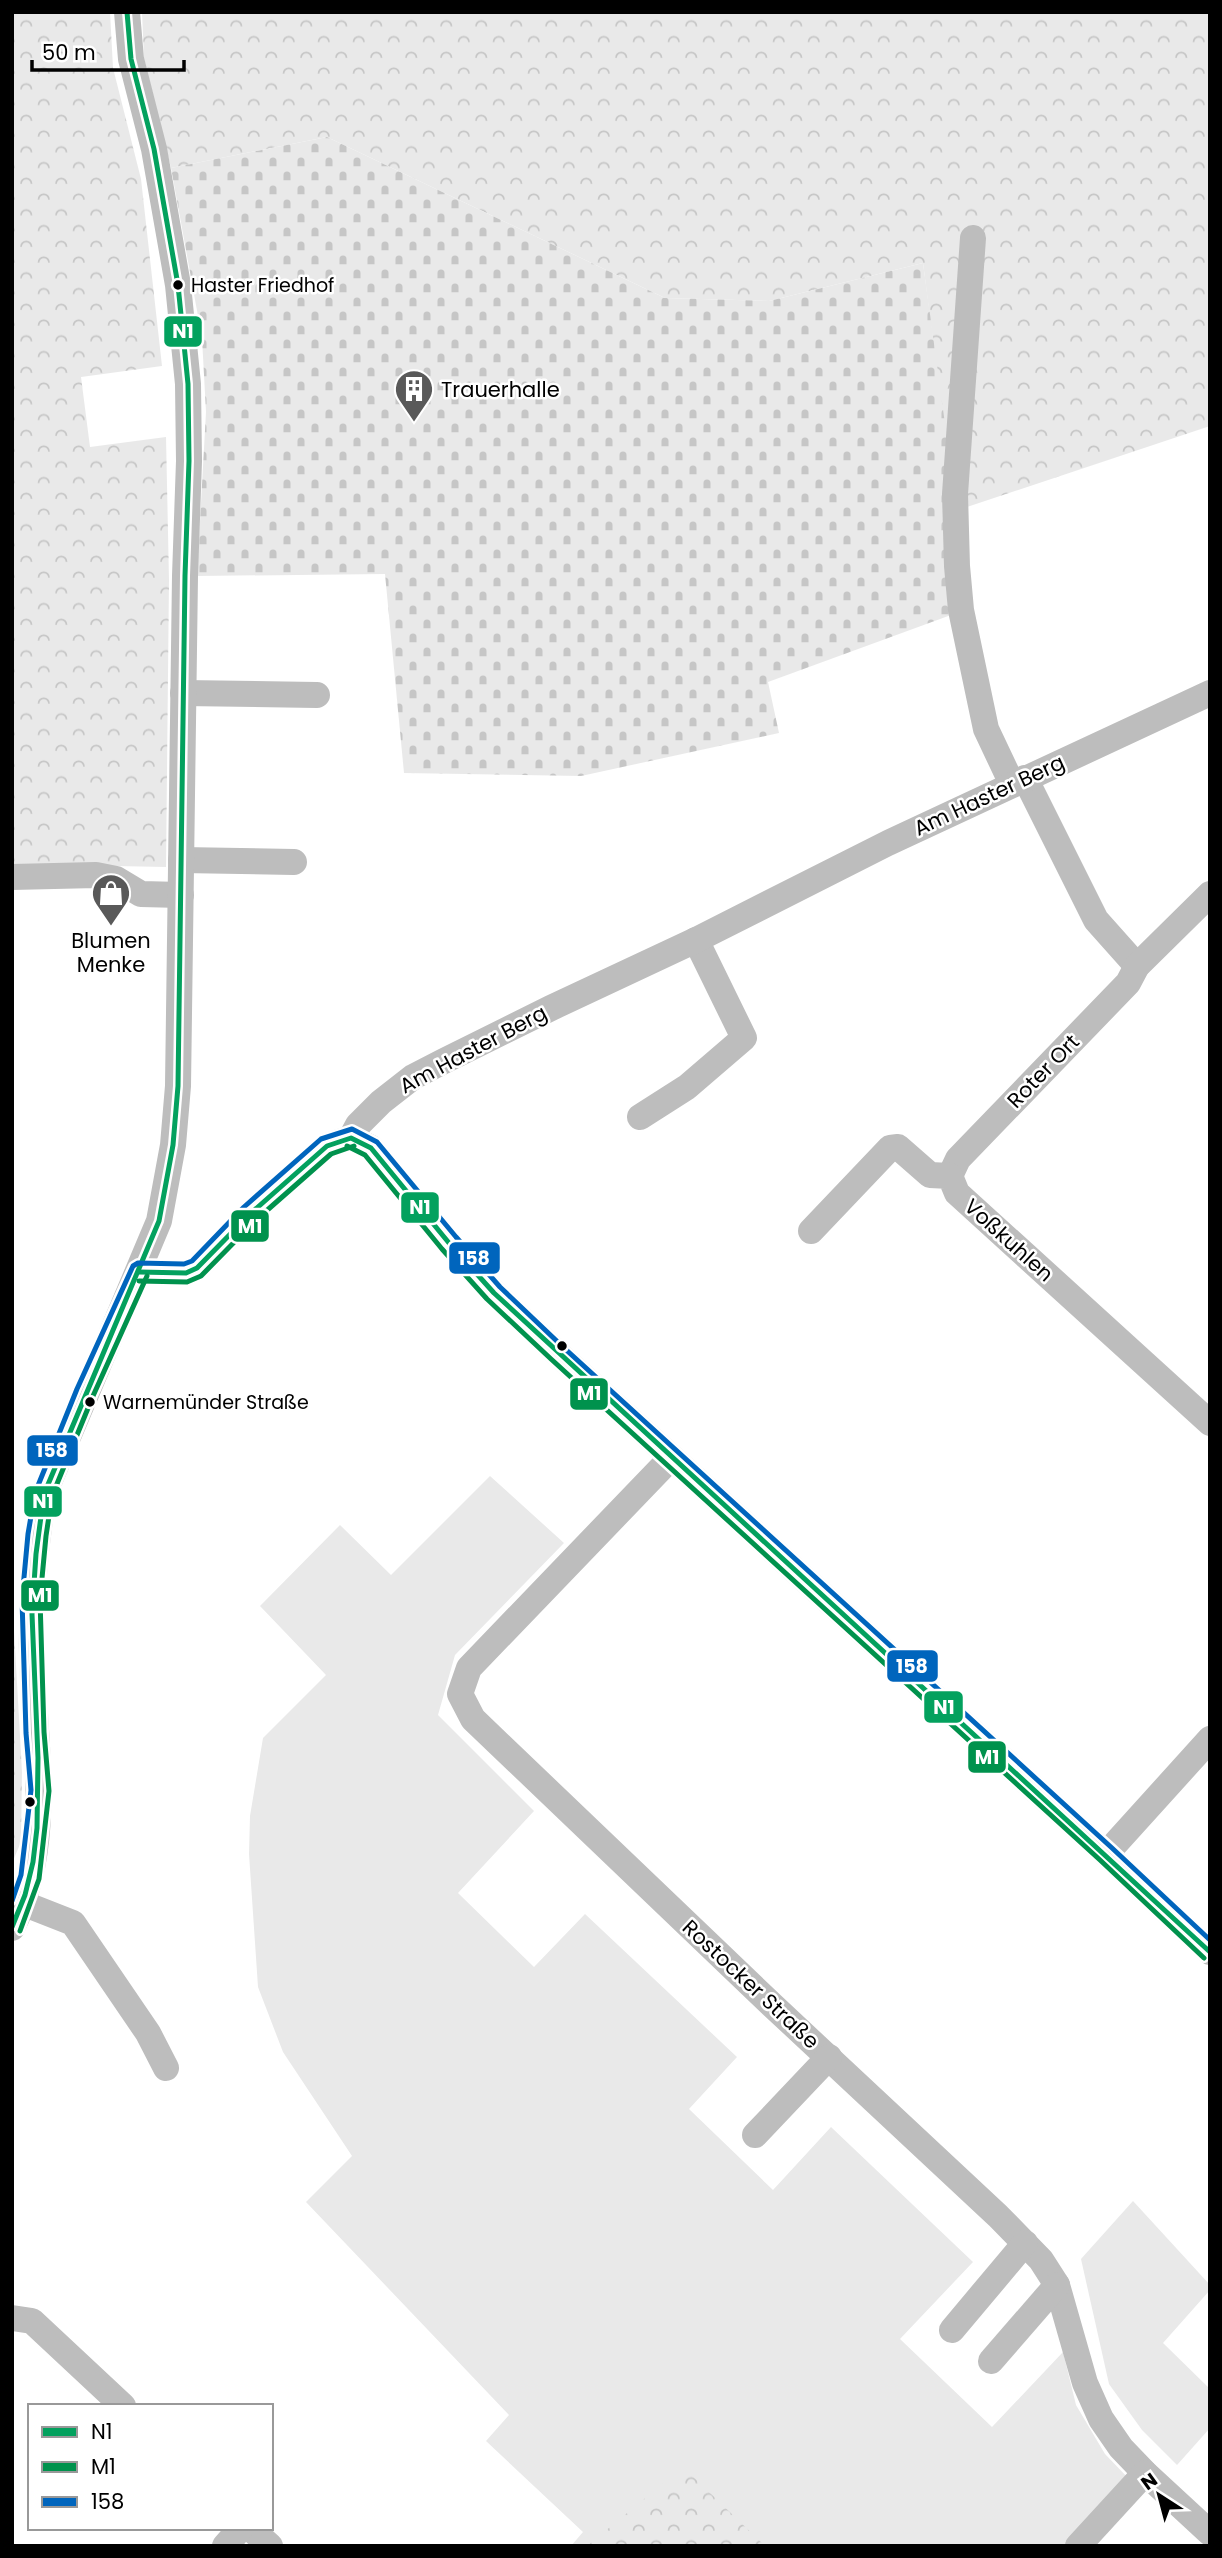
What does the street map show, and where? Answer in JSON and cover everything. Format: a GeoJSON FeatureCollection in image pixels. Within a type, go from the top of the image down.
{"type":"FeatureCollection","features":[{"type":"Feature","properties":{"kind":"street"},"geometry":{"type":"LineString","coordinates":[[12,1928],[30,1877],[40,1790],[24,1539],[159,1222],[173,1145],[178,1086],[189,461],[187,384],[178,285],[154,149],[131,59],[127,12]]}},
{"type":"Feature","properties":{"kind":"street"},"geometry":{"type":"LineString","coordinates":[[973,238],[955,494],[961,610],[986,729],[1096,920],[1137,966]]}},
{"type":"Feature","properties":{"kind":"street"},"geometry":{"type":"LineString","coordinates":[[183,692],[317,695]]}},
{"type":"Feature","properties":{"kind":"street","name":"Am Haster Berg"},"geometry":{"type":"LineString","coordinates":[[139,1272],[186,1273],[197,1268],[250,1214],[327,1146],[351,1138],[358,1125],[380,1102],[413,1077],[539,1013],[696,940],[877,848],[1210,693]]}},
{"type":"Feature","properties":{"kind":"street"},"geometry":{"type":"LineString","coordinates":[[181,860],[294,862]]}},
{"type":"Feature","properties":{"kind":"street"},"geometry":{"type":"LineString","coordinates":[[12,877],[96,875],[116,879],[141,894],[181,895]]}},
{"type":"Feature","properties":{"kind":"street","name":"Roter Ort"},"geometry":{"type":"LineString","coordinates":[[950,1176],[958,1160],[1128,983],[1137,966],[1210,894]]}},
{"type":"Feature","properties":{"kind":"street"},"geometry":{"type":"LineString","coordinates":[[640,1117],[687,1087],[744,1038],[696,940]]}},
{"type":"Feature","properties":{"kind":"street"},"geometry":{"type":"LineString","coordinates":[[351,1138],[371,1148],[494,1293],[670,1458],[1106,1854],[1210,1952]]}},
{"type":"Feature","properties":{"kind":"street","name":"Voßkuhlen"},"geometry":{"type":"LineString","coordinates":[[811,1231],[890,1148],[898,1147],[930,1175],[950,1176],[957,1193],[1210,1423]]}},
{"type":"Feature","properties":{"kind":"street","name":"Rostocker Straße"},"geometry":{"type":"LineString","coordinates":[[670,1458],[469,1668],[460,1694],[473,1719],[491,1739],[525,1768],[1041,2260],[1058,2285],[1085,2383],[1101,2419],[1121,2448],[1210,2533]]}},
{"type":"Feature","properties":{"kind":"street"},"geometry":{"type":"LineString","coordinates":[[1106,1854],[1210,1739]]}},
{"type":"Feature","properties":{"kind":"street"},"geometry":{"type":"LineString","coordinates":[[22,1903],[73,1923],[148,2033],[166,2068]]}},
{"type":"Feature","properties":{"kind":"street"},"geometry":{"type":"LineString","coordinates":[[755,2135],[829,2057]]}},
{"type":"Feature","properties":{"kind":"street"},"geometry":{"type":"LineString","coordinates":[[953,2330],[1025,2243]]}},
{"type":"Feature","properties":{"kind":"street"},"geometry":{"type":"LineString","coordinates":[[991,2361],[1058,2285]]}},
{"type":"Feature","properties":{"kind":"street"},"geometry":{"type":"LineString","coordinates":[[12,2318],[32,2321],[121,2404]]}},
{"type":"Feature","properties":{"kind":"street"},"geometry":{"type":"LineString","coordinates":[[1078,2546],[1145,2473]]}},
{"type":"Feature","properties":{"kind":"street"},"geometry":{"type":"LineString","coordinates":[[225,2546],[239,2530]]}},
{"type":"Feature","properties":{"kind":"street"},"geometry":{"type":"LineString","coordinates":[[252,2530],[270,2546]]}},
{"type":"Feature","properties":{"kind":"green space"},"geometry":{"type":"Polygon","coordinates":[[[12,12],[110,12],[113,68],[141,179],[162,366],[81,377],[90,447],[166,437],[169,580],[166,867],[12,864],[12,12]]]}},
{"type":"Feature","properties":{"kind":"green space"},"geometry":{"type":"Polygon","coordinates":[[[142,12],[1210,12],[1210,426],[955,511],[923,263],[769,301],[665,298],[327,137],[171,168],[144,58],[142,12]]]}},
{"type":"Feature","properties":{"kind":"green space","name":"Haster Friedhof"},"geometry":{"type":"Polygon","coordinates":[[[327,137],[665,298],[769,301],[923,263],[948,446],[951,615],[768,682],[779,733],[581,776],[404,773],[385,574],[197,576],[206,412],[202,338],[171,168],[327,137]]]}},
{"type":"Feature","properties":{"kind":"green space"},"geometry":{"type":"Polygon","coordinates":[[[490,1476],[564,1543],[455,1655],[438,1715],[534,1811],[458,1893],[534,1967],[585,1914],[737,2057],[689,2109],[773,2190],[831,2127],[973,2262],[900,2339],[992,2427],[1063,2352],[1076,2405],[1105,2454],[1130,2480],[1068,2546],[571,2546],[583,2532],[486,2441],[509,2415],[306,2202],[352,2156],[283,2052],[258,1987],[249,1854],[250,1816],[263,1738],[326,1675],[260,1606],[340,1525],[391,1575],[490,1476]]]}},
{"type":"Feature","properties":{"kind":"green space"},"geometry":{"type":"Polygon","coordinates":[[[12,1594],[22,1772],[21,1842],[12,1863],[12,1594]]]}},
{"type":"Feature","properties":{"kind":"green space"},"geometry":{"type":"Polygon","coordinates":[[[1133,2201],[1210,2285],[1210,2290],[1163,2343],[1210,2389],[1210,2428],[1177,2465],[1142,2430],[1109,2384],[1081,2259],[1133,2201]]]}},
{"type":"Feature","properties":{"kind":"green space"},"geometry":{"type":"Polygon","coordinates":[[[683,2467],[765,2546],[587,2546],[683,2467]]]}},
{"type":"Feature","properties":{"kind":"transit line","name":"N1"},"geometry":{"type":"LineString","coordinates":[[12,1927],[25,1895],[37,1828],[38,1758],[32,1614],[44,1494],[159,1221],[173,1145],[178,1086],[188,384],[178,285],[154,149],[131,59],[127,12]]}},
{"type":"Feature","properties":{"kind":"transit line","name":"158"},"geometry":{"type":"LineString","coordinates":[[12,1901],[21,1875],[31,1790],[26,1733],[22,1599],[28,1534],[35,1493],[77,1389],[133,1266],[138,1263],[184,1264],[192,1261],[244,1207],[321,1139],[352,1129],[377,1142],[500,1287],[563,1347],[1210,1940]]}},
{"type":"Feature","properties":{"kind":"transit line","name":"N1"},"geometry":{"type":"LineString","coordinates":[[139,1272],[186,1273],[197,1268],[250,1214],[327,1146],[351,1138],[371,1148],[494,1293],[1210,1952]]}},
{"type":"Feature","properties":{"kind":"transit line","name":"M1"},"geometry":{"type":"LineString","coordinates":[[347,1146],[365,1155],[487,1299],[1204,1958]]}},
{"type":"Feature","properties":{"kind":"transit line","name":"M1"},"geometry":{"type":"LineString","coordinates":[[139,1281],[187,1282],[201,1276],[256,1220],[331,1154],[354,1146]]}},
{"type":"Feature","properties":{"kind":"transit line","name":"M1"},"geometry":{"type":"LineString","coordinates":[[20,1931],[39,1879],[49,1791],[44,1732],[40,1599],[52,1496],[147,1276]]}},
{"type":"Feature","properties":{"kind":"place","name":"Haster Friedhof"},"geometry":{"type":"Point","coordinates":[178,285]}},
{"type":"Feature","properties":{"kind":"place","name":"Trauerhalle"},"geometry":{"type":"Point","coordinates":[414,423]}},
{"type":"Feature","properties":{"kind":"place","name":"Blumen Menke"},"geometry":{"type":"Point","coordinates":[111,927]}},
{"type":"Feature","properties":{"kind":"place","name":"Warnemünder Straße"},"geometry":{"type":"Point","coordinates":[90,1402]}}]}
